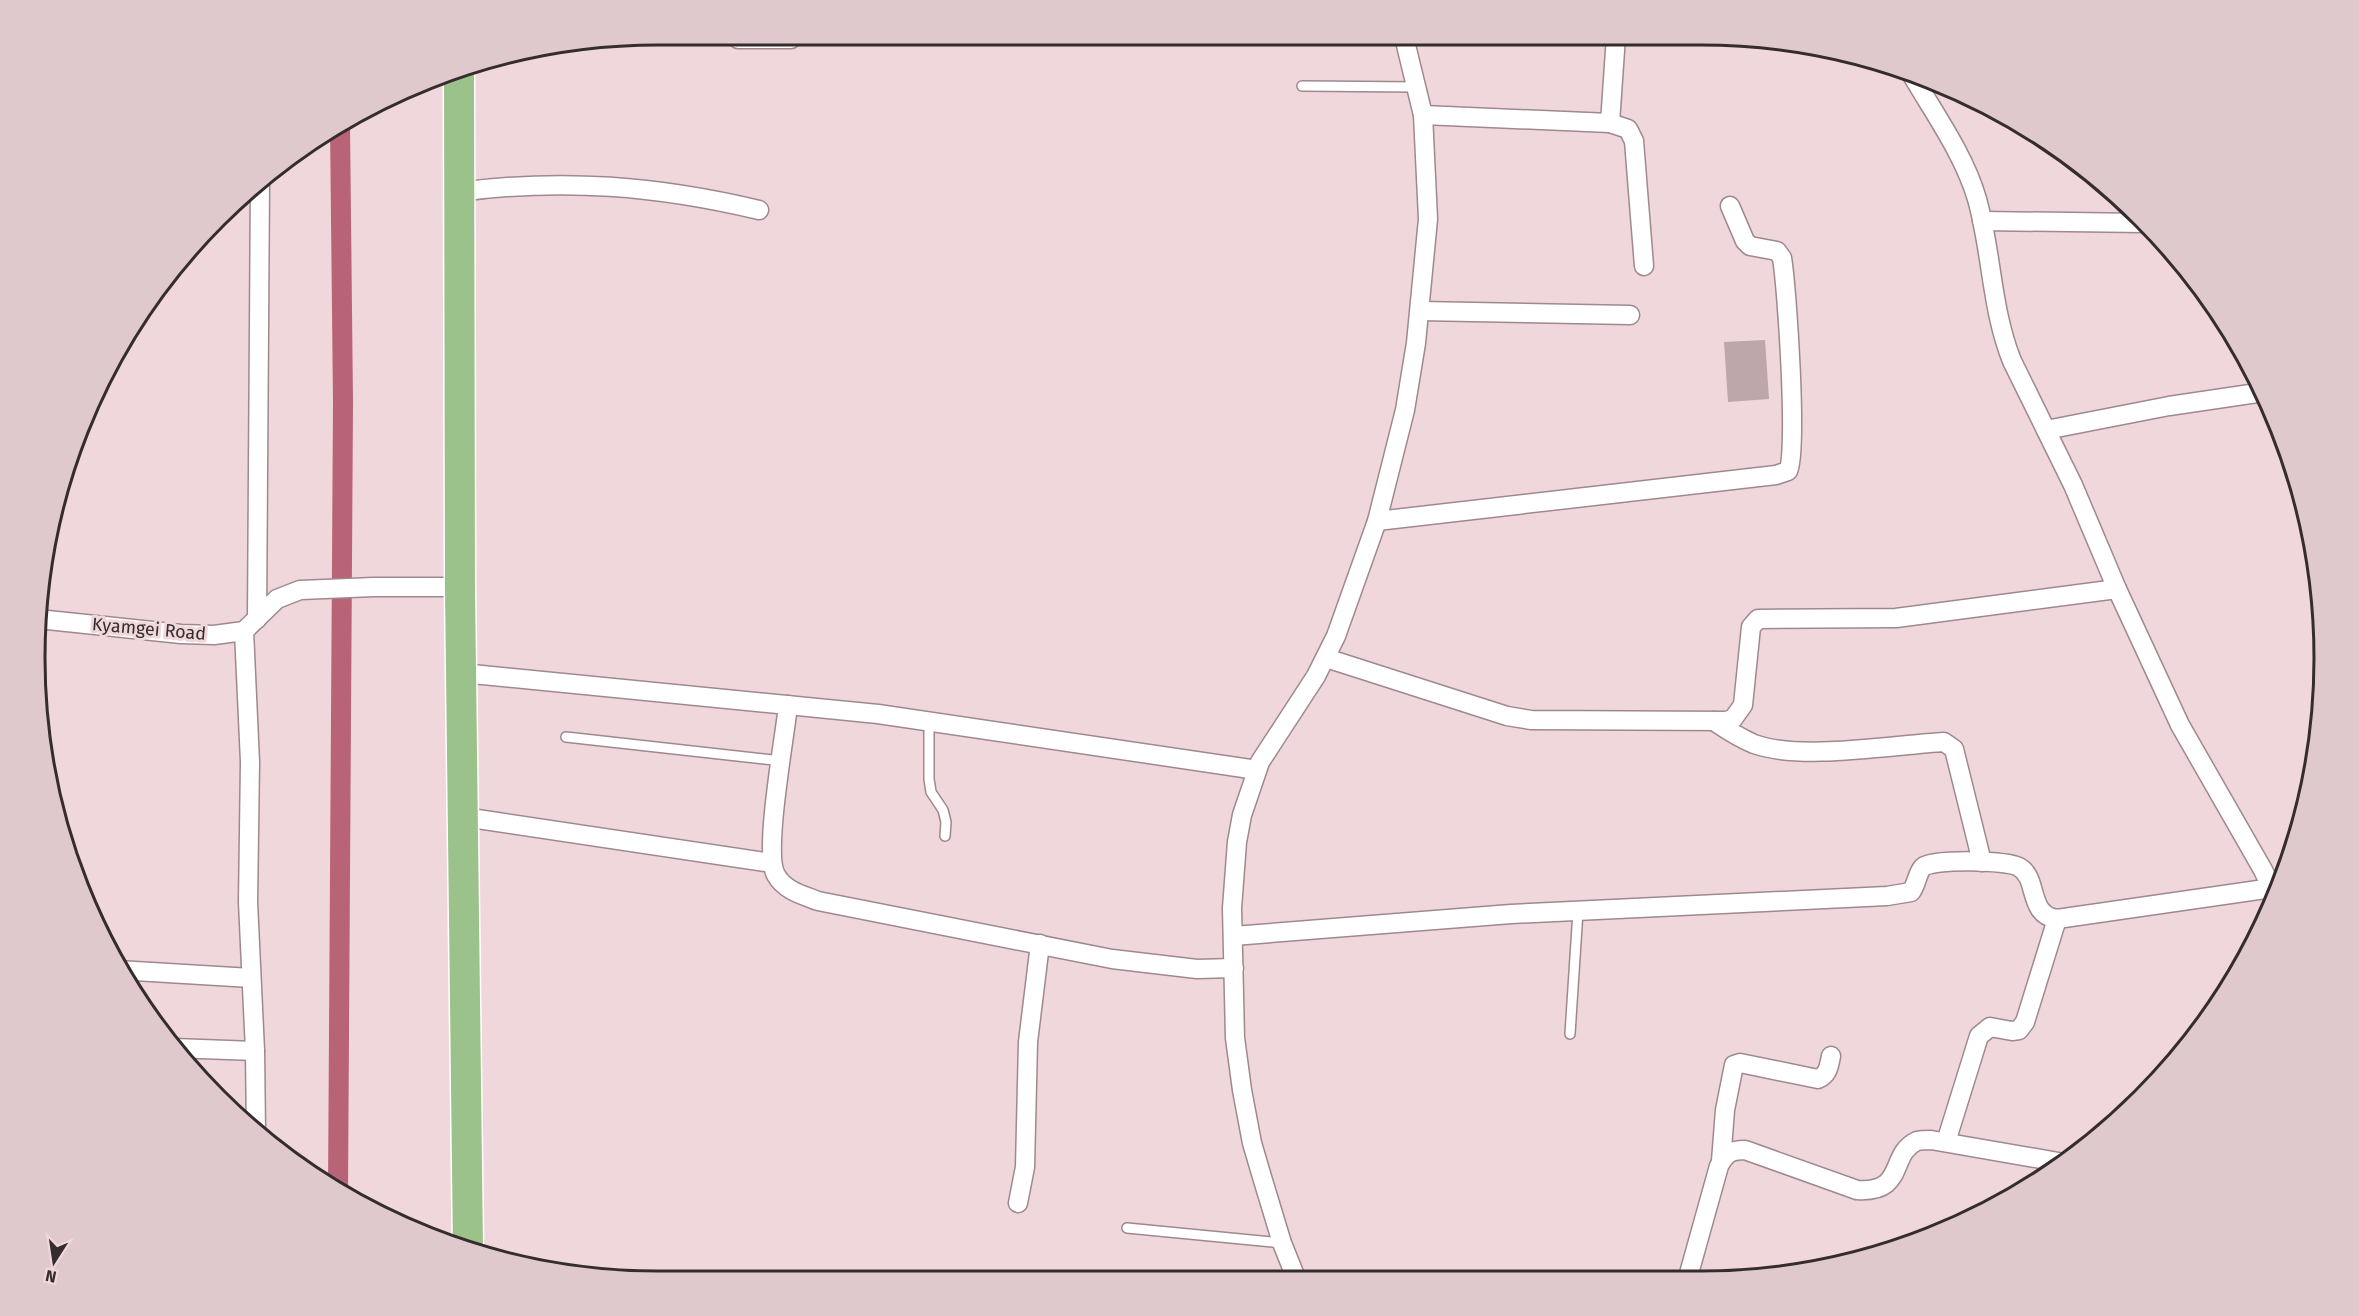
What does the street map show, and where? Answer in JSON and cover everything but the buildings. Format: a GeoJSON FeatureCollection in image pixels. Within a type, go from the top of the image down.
{"type":"FeatureCollection","features":[{"type":"Feature","properties":{"kind":"highway"},"geometry":{"type":"LineString","coordinates":[[459,79],[460,587],[468,1240]]}},
{"type":"Feature","properties":{"kind":"street"},"geometry":{"type":"LineString","coordinates":[[1293,1271],[1282,1243],[1252,1143],[1235,1038],[1233,936],[1237,842],[1242,815],[1257,770],[1272,742],[1326,658],[1377,521],[1405,410],[1420,311],[1428,219],[1423,115],[1406,45]]}},
{"type":"Feature","properties":{"kind":"street"},"geometry":{"type":"LineString","coordinates":[[1610,123],[1615,45]]}},
{"type":"Feature","properties":{"kind":"street"},"geometry":{"type":"LineString","coordinates":[[1919,86],[1968,174],[1982,221],[1996,308],[2004,341],[2073,485],[2117,589],[2180,725],[2271,883]]}},
{"type":"Feature","properties":{"kind":"street"},"geometry":{"type":"LineString","coordinates":[[1423,115],[1610,123],[1628,129],[1634,141],[1644,266]]}},
{"type":"Feature","properties":{"kind":"street"},"geometry":{"type":"LineString","coordinates":[[459,192],[536,185],[622,186],[707,198],[759,210]]}},
{"type":"Feature","properties":{"kind":"street"},"geometry":{"type":"LineString","coordinates":[[256,1120],[248,902],[260,192]]}},
{"type":"Feature","properties":{"kind":"street"},"geometry":{"type":"LineString","coordinates":[[1377,521],[1776,475],[1788,471],[1792,459],[1792,414],[1782,258],[1777,251],[1750,246],[1745,241],[1730,206]]}},
{"type":"Feature","properties":{"kind":"street"},"geometry":{"type":"LineString","coordinates":[[1982,221],[2132,223]]}},
{"type":"Feature","properties":{"kind":"street"},"geometry":{"type":"LineString","coordinates":[[1420,311],[1630,315]]}},
{"type":"Feature","properties":{"kind":"street"},"geometry":{"type":"LineString","coordinates":[[2046,430],[2169,406],[2254,393]]}},
{"type":"Feature","properties":{"kind":"street"},"geometry":{"type":"LineString","coordinates":[[251,625],[277,598],[300,590],[374,586],[460,587]]}},
{"type":"Feature","properties":{"kind":"street"},"geometry":{"type":"LineString","coordinates":[[1326,658],[1508,716],[1531,720],[1714,721],[1733,719],[1743,705],[1751,627],[1758,619],[1896,618],[2117,589]]}},
{"type":"Feature","properties":{"kind":"street","name":"Kyamgei Road"},"geometry":{"type":"LineString","coordinates":[[46,620],[181,634],[214,635],[251,625]]}},
{"type":"Feature","properties":{"kind":"street"},"geometry":{"type":"LineString","coordinates":[[462,673],[929,721],[1257,770]]}},
{"type":"Feature","properties":{"kind":"street"},"geometry":{"type":"LineString","coordinates":[[789,705],[772,831],[772,862],[776,875],[788,889],[818,901],[1112,959],[1156,966],[1197,969],[1234,968]]}},
{"type":"Feature","properties":{"kind":"street"},"geometry":{"type":"LineString","coordinates":[[1714,721],[1737,736],[1756,744],[1794,751],[1944,742],[1951,745],[1954,749],[1982,862]]}},
{"type":"Feature","properties":{"kind":"street"},"geometry":{"type":"LineString","coordinates":[[464,817],[772,862]]}},
{"type":"Feature","properties":{"kind":"street"},"geometry":{"type":"LineString","coordinates":[[1233,936],[1511,914],[1906,894],[1915,887],[1920,870],[1925,865],[1933,863],[2006,863],[2019,867],[2025,873],[2041,911],[2047,918],[2057,919],[2268,891]]}},
{"type":"Feature","properties":{"kind":"street"},"geometry":{"type":"LineString","coordinates":[[1946,1142],[1979,1036],[1990,1027],[2019,1030],[2025,1022],[2057,919]]}},
{"type":"Feature","properties":{"kind":"street"},"geometry":{"type":"LineString","coordinates":[[1018,1203],[1025,1167],[1029,1042],[1040,944]]}},
{"type":"Feature","properties":{"kind":"street"},"geometry":{"type":"LineString","coordinates":[[131,971],[252,978]]}},
{"type":"Feature","properties":{"kind":"street"},"geometry":{"type":"LineString","coordinates":[[186,1049],[255,1052]]}},
{"type":"Feature","properties":{"kind":"street"},"geometry":{"type":"LineString","coordinates":[[1689,1271],[1721,1161],[1725,1110],[1734,1065],[1740,1063],[1818,1078],[1823,1077],[1827,1071],[1831,1056]]}},
{"type":"Feature","properties":{"kind":"street"},"geometry":{"type":"LineString","coordinates":[[1721,1161],[1725,1155],[1734,1150],[1745,1150],[1857,1190],[1870,1191],[1881,1188],[1892,1178],[1906,1150],[1917,1141],[1946,1142],[2052,1161]]}},
{"type":"Feature","properties":{"kind":"lane"},"geometry":{"type":"LineString","coordinates":[[1302,86],[1417,87]]}},
{"type":"Feature","properties":{"kind":"lane"},"geometry":{"type":"LineString","coordinates":[[929,721],[929,779],[931,792],[943,810],[946,822],[945,836]]}},
{"type":"Feature","properties":{"kind":"lane"},"geometry":{"type":"LineString","coordinates":[[566,737],[782,761]]}},
{"type":"Feature","properties":{"kind":"lane"},"geometry":{"type":"LineString","coordinates":[[1570,1034],[1578,911]]}},
{"type":"Feature","properties":{"kind":"lane"},"geometry":{"type":"LineString","coordinates":[[1128,1228],[1282,1243]]}},
{"type":"Feature","properties":{"kind":"waterway"},"geometry":{"type":"LineString","coordinates":[[338,1181],[343,402],[340,134]]}}]}
